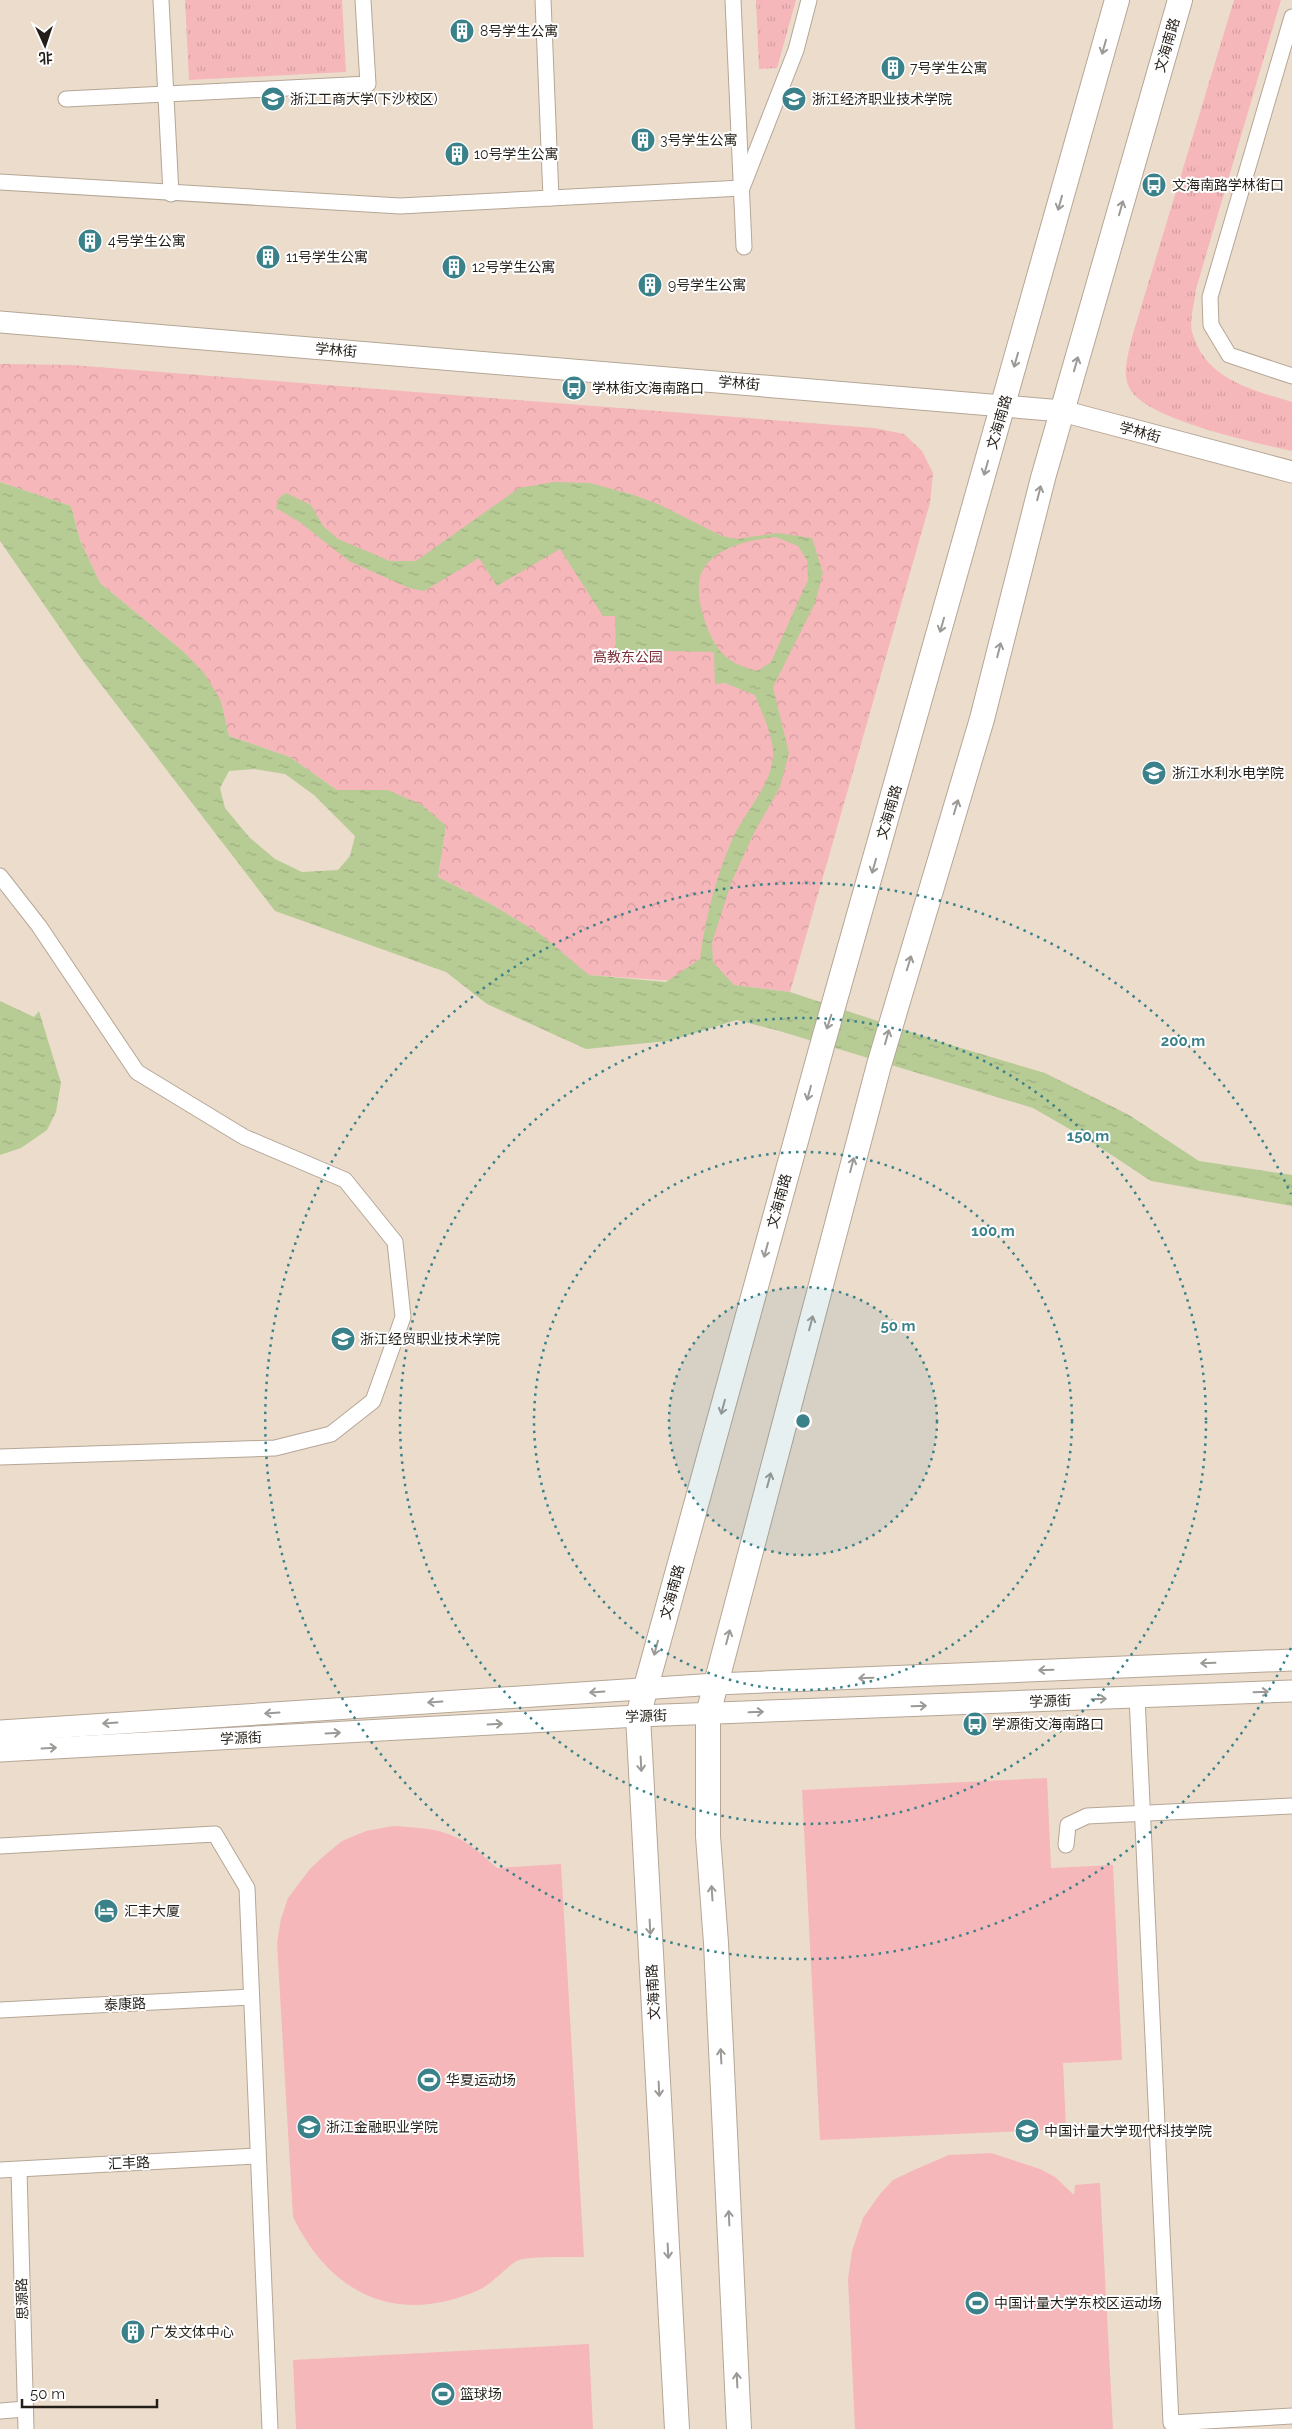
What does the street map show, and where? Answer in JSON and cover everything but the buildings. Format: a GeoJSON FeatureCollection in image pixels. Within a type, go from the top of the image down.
{"type":"FeatureCollection","features":[{"type":"Feature","properties":{"kind":"main road","name":"文海南路"},"geometry":{"type":"LineString","coordinates":[[677,2429],[638,1716],[822,1046],[1117,0]]}},
{"type":"Feature","properties":{"kind":"main road","name":"文海南路"},"geometry":{"type":"LineString","coordinates":[[739,2429],[716,1943],[708,1836],[708,1714],[879,1065],[982,719],[1062,411],[1180,0]]}},
{"type":"Feature","properties":{"kind":"main road","name":"学林街"},"geometry":{"type":"LineString","coordinates":[[0,322],[1062,411],[1292,472]]}},
{"type":"Feature","properties":{"kind":"main road"},"geometry":{"type":"LineString","coordinates":[[0,1730],[716,1684],[1292,1660]]}},
{"type":"Feature","properties":{"kind":"main road","name":"学源街"},"geometry":{"type":"LineString","coordinates":[[0,1751],[638,1716],[1292,1691]]}},
{"type":"Feature","properties":{"kind":"street"},"geometry":{"type":"LineString","coordinates":[[161,0],[171,194]]}},
{"type":"Feature","properties":{"kind":"street"},"geometry":{"type":"LineString","coordinates":[[66,98],[368,84],[363,0]]}},
{"type":"Feature","properties":{"kind":"street"},"geometry":{"type":"LineString","coordinates":[[543,0],[551,198]]}},
{"type":"Feature","properties":{"kind":"street"},"geometry":{"type":"LineString","coordinates":[[733,0],[744,247]]}},
{"type":"Feature","properties":{"kind":"street"},"geometry":{"type":"LineString","coordinates":[[742,188],[796,50],[809,0]]}},
{"type":"Feature","properties":{"kind":"street"},"geometry":{"type":"LineString","coordinates":[[1292,17],[1210,297],[1211,325],[1229,355],[1292,376]]}},
{"type":"Feature","properties":{"kind":"street"},"geometry":{"type":"LineString","coordinates":[[0,182],[171,194],[400,206],[742,188]]}},
{"type":"Feature","properties":{"kind":"street"},"geometry":{"type":"LineString","coordinates":[[0,876],[39,926],[137,1072],[244,1137],[345,1180],[394,1242],[403,1317],[373,1401],[331,1434],[275,1448],[0,1457]]}},
{"type":"Feature","properties":{"kind":"street"},"geometry":{"type":"LineString","coordinates":[[1137,1697],[1171,2424],[1292,2416]]}},
{"type":"Feature","properties":{"kind":"street"},"geometry":{"type":"LineString","coordinates":[[1066,1845],[1068,1825],[1087,1816],[1292,1806]]}},
{"type":"Feature","properties":{"kind":"street"},"geometry":{"type":"LineString","coordinates":[[0,1846],[215,1834],[247,1888],[270,2429]]}},
{"type":"Feature","properties":{"kind":"street","name":"泰康路"},"geometry":{"type":"LineString","coordinates":[[0,2010],[251,1997]]}},
{"type":"Feature","properties":{"kind":"street","name":"汇丰路"},"geometry":{"type":"LineString","coordinates":[[0,2170],[257,2156]]}},
{"type":"Feature","properties":{"kind":"street","name":"思源路"},"geometry":{"type":"LineString","coordinates":[[19,2170],[26,2429]]}},
{"type":"Feature","properties":{"kind":"street"},"geometry":{"type":"LineString","coordinates":[[0,2411],[25,2409]]}},
{"type":"Feature","properties":{"kind":"green space"},"geometry":{"type":"Polygon","coordinates":[[[185,0],[342,0],[346,72],[189,80],[185,0]]]}},
{"type":"Feature","properties":{"kind":"green space"},"geometry":{"type":"Polygon","coordinates":[[[756,0],[796,0],[777,68],[759,69],[756,0]]]}},
{"type":"Feature","properties":{"kind":"green space"},"geometry":{"type":"Polygon","coordinates":[[[1234,0],[1281,0],[1196,289],[1191,327],[1199,348],[1219,372],[1246,387],[1292,402],[1292,451],[1204,429],[1158,411],[1140,400],[1130,389],[1126,377],[1126,363],[1132,337],[1234,0]]]}},
{"type":"Feature","properties":{"kind":"green space","name":"高教东公园"},"geometry":{"type":"Polygon","coordinates":[[[0,364],[72,365],[874,428],[904,434],[922,451],[933,473],[930,503],[790,992],[734,985],[588,975],[539,933],[489,903],[438,877],[446,826],[388,790],[337,790],[290,757],[229,736],[221,701],[184,652],[100,583],[80,540],[71,506],[0,482],[0,364]]]}},
{"type":"Feature","properties":{"kind":"green space"},"geometry":{"type":"Polygon","coordinates":[[[1047,1778],[1051,1868],[1113,1865],[1122,2060],[1063,2063],[1066,2129],[820,2140],[802,1790],[1047,1778]]]}},
{"type":"Feature","properties":{"kind":"green space","name":"华夏运动场"},"geometry":{"type":"Polygon","coordinates":[[[393,1826],[439,1831],[450,1835],[472,1847],[497,1868],[561,1864],[584,2257],[540,2257],[519,2260],[479,2290],[449,2300],[421,2305],[394,2303],[370,2296],[347,2284],[327,2266],[309,2244],[293,2217],[277,1943],[281,1919],[288,1898],[310,1869],[325,1855],[342,1841],[366,1831],[393,1826]]]}},
{"type":"Feature","properties":{"kind":"green space","name":"中国计量大学东校区运动场"},"geometry":{"type":"Polygon","coordinates":[[[991,2153],[1040,2169],[1055,2177],[1074,2195],[1075,2185],[1100,2183],[1113,2429],[855,2429],[848,2279],[852,2251],[863,2218],[880,2194],[893,2180],[949,2155],[991,2153]]]}},
{"type":"Feature","properties":{"kind":"green space","name":"篮球场"},"geometry":{"type":"Polygon","coordinates":[[[589,2344],[593,2429],[296,2429],[293,2360],[589,2344]]]}},
{"type":"Feature","properties":{"kind":"water"},"geometry":{"type":"Polygon","coordinates":[[[0,482],[71,506],[80,540],[100,583],[184,652],[204,673],[221,701],[229,736],[290,757],[337,790],[388,790],[422,805],[446,826],[438,877],[489,903],[539,933],[589,975],[666,982],[700,959],[708,913],[721,867],[738,828],[762,789],[771,768],[773,757],[772,742],[755,695],[725,683],[715,684],[714,652],[663,651],[663,659],[616,658],[615,616],[603,616],[560,549],[497,586],[479,558],[424,591],[409,588],[349,561],[301,523],[276,508],[279,498],[286,493],[311,505],[323,526],[338,539],[390,561],[416,561],[519,488],[554,482],[590,483],[634,495],[658,504],[722,536],[737,539],[778,533],[812,538],[823,573],[815,603],[773,687],[789,753],[780,787],[755,831],[731,883],[712,943],[713,962],[734,985],[790,992],[944,1043],[1045,1073],[1129,1115],[1199,1161],[1292,1175],[1292,1206],[1151,1181],[1092,1142],[1033,1108],[776,1030],[737,1020],[668,1041],[586,1049],[487,1004],[446,972],[275,911],[83,661],[0,541],[0,482]],[[776,537],[747,542],[727,549],[710,560],[700,577],[699,588],[702,612],[711,637],[717,647],[731,660],[757,671],[771,662],[808,580],[807,560],[798,546],[776,537]],[[254,769],[229,771],[220,788],[225,808],[250,838],[275,859],[302,872],[338,870],[350,856],[355,836],[314,795],[285,774],[254,769]]]}},
{"type":"Feature","properties":{"kind":"water"},"geometry":{"type":"Polygon","coordinates":[[[0,1001],[34,1017],[39,1011],[61,1083],[56,1112],[47,1130],[21,1148],[0,1155],[0,1001]]]}},
{"type":"Feature","properties":{"kind":"place","name":"8号学生公寓"},"geometry":{"type":"Point","coordinates":[462,31]}},
{"type":"Feature","properties":{"kind":"place","name":"7号学生公寓"},"geometry":{"type":"Point","coordinates":[893,68]}},
{"type":"Feature","properties":{"kind":"place","name":"浙江工商大学(下沙校区)"},"geometry":{"type":"Point","coordinates":[273,99]}},
{"type":"Feature","properties":{"kind":"place","name":"浙江经济职业技术学院"},"geometry":{"type":"Point","coordinates":[794,99]}},
{"type":"Feature","properties":{"kind":"place","name":"3号学生公寓"},"geometry":{"type":"Point","coordinates":[643,140]}},
{"type":"Feature","properties":{"kind":"place","name":"10号学生公寓"},"geometry":{"type":"Point","coordinates":[457,154]}},
{"type":"Feature","properties":{"kind":"place","name":"文海南路学林街口"},"geometry":{"type":"Point","coordinates":[1154,185]}},
{"type":"Feature","properties":{"kind":"place","name":"4号学生公寓"},"geometry":{"type":"Point","coordinates":[90,241]}},
{"type":"Feature","properties":{"kind":"place","name":"11号学生公寓"},"geometry":{"type":"Point","coordinates":[268,257]}},
{"type":"Feature","properties":{"kind":"place","name":"12号学生公寓"},"geometry":{"type":"Point","coordinates":[454,267]}},
{"type":"Feature","properties":{"kind":"place","name":"9号学生公寓"},"geometry":{"type":"Point","coordinates":[650,285]}},
{"type":"Feature","properties":{"kind":"place","name":"学林街文海南路口"},"geometry":{"type":"Point","coordinates":[574,388]}},
{"type":"Feature","properties":{"kind":"place","name":"浙江水利水电学院"},"geometry":{"type":"Point","coordinates":[1154,773]}},
{"type":"Feature","properties":{"kind":"place","name":"浙江经贸职业技术学院"},"geometry":{"type":"Point","coordinates":[343,1339]}},
{"type":"Feature","properties":{"kind":"place","name":"学源街文海南路口"},"geometry":{"type":"Point","coordinates":[975,1724]}},
{"type":"Feature","properties":{"kind":"place","name":"汇丰大厦"},"geometry":{"type":"Point","coordinates":[106,1911]}},
{"type":"Feature","properties":{"kind":"place","name":"华夏运动场"},"geometry":{"type":"Point","coordinates":[429,2080]}},
{"type":"Feature","properties":{"kind":"place","name":"浙江金融职业学院"},"geometry":{"type":"Point","coordinates":[309,2127]}},
{"type":"Feature","properties":{"kind":"place","name":"中国计量大学现代科技学院"},"geometry":{"type":"Point","coordinates":[1027,2131]}},
{"type":"Feature","properties":{"kind":"place","name":"中国计量大学东校区运动场"},"geometry":{"type":"Point","coordinates":[977,2303]}},
{"type":"Feature","properties":{"kind":"place","name":"广发文体中心"},"geometry":{"type":"Point","coordinates":[133,2332]}},
{"type":"Feature","properties":{"kind":"place","name":"篮球场"},"geometry":{"type":"Point","coordinates":[443,2394]}}]}
